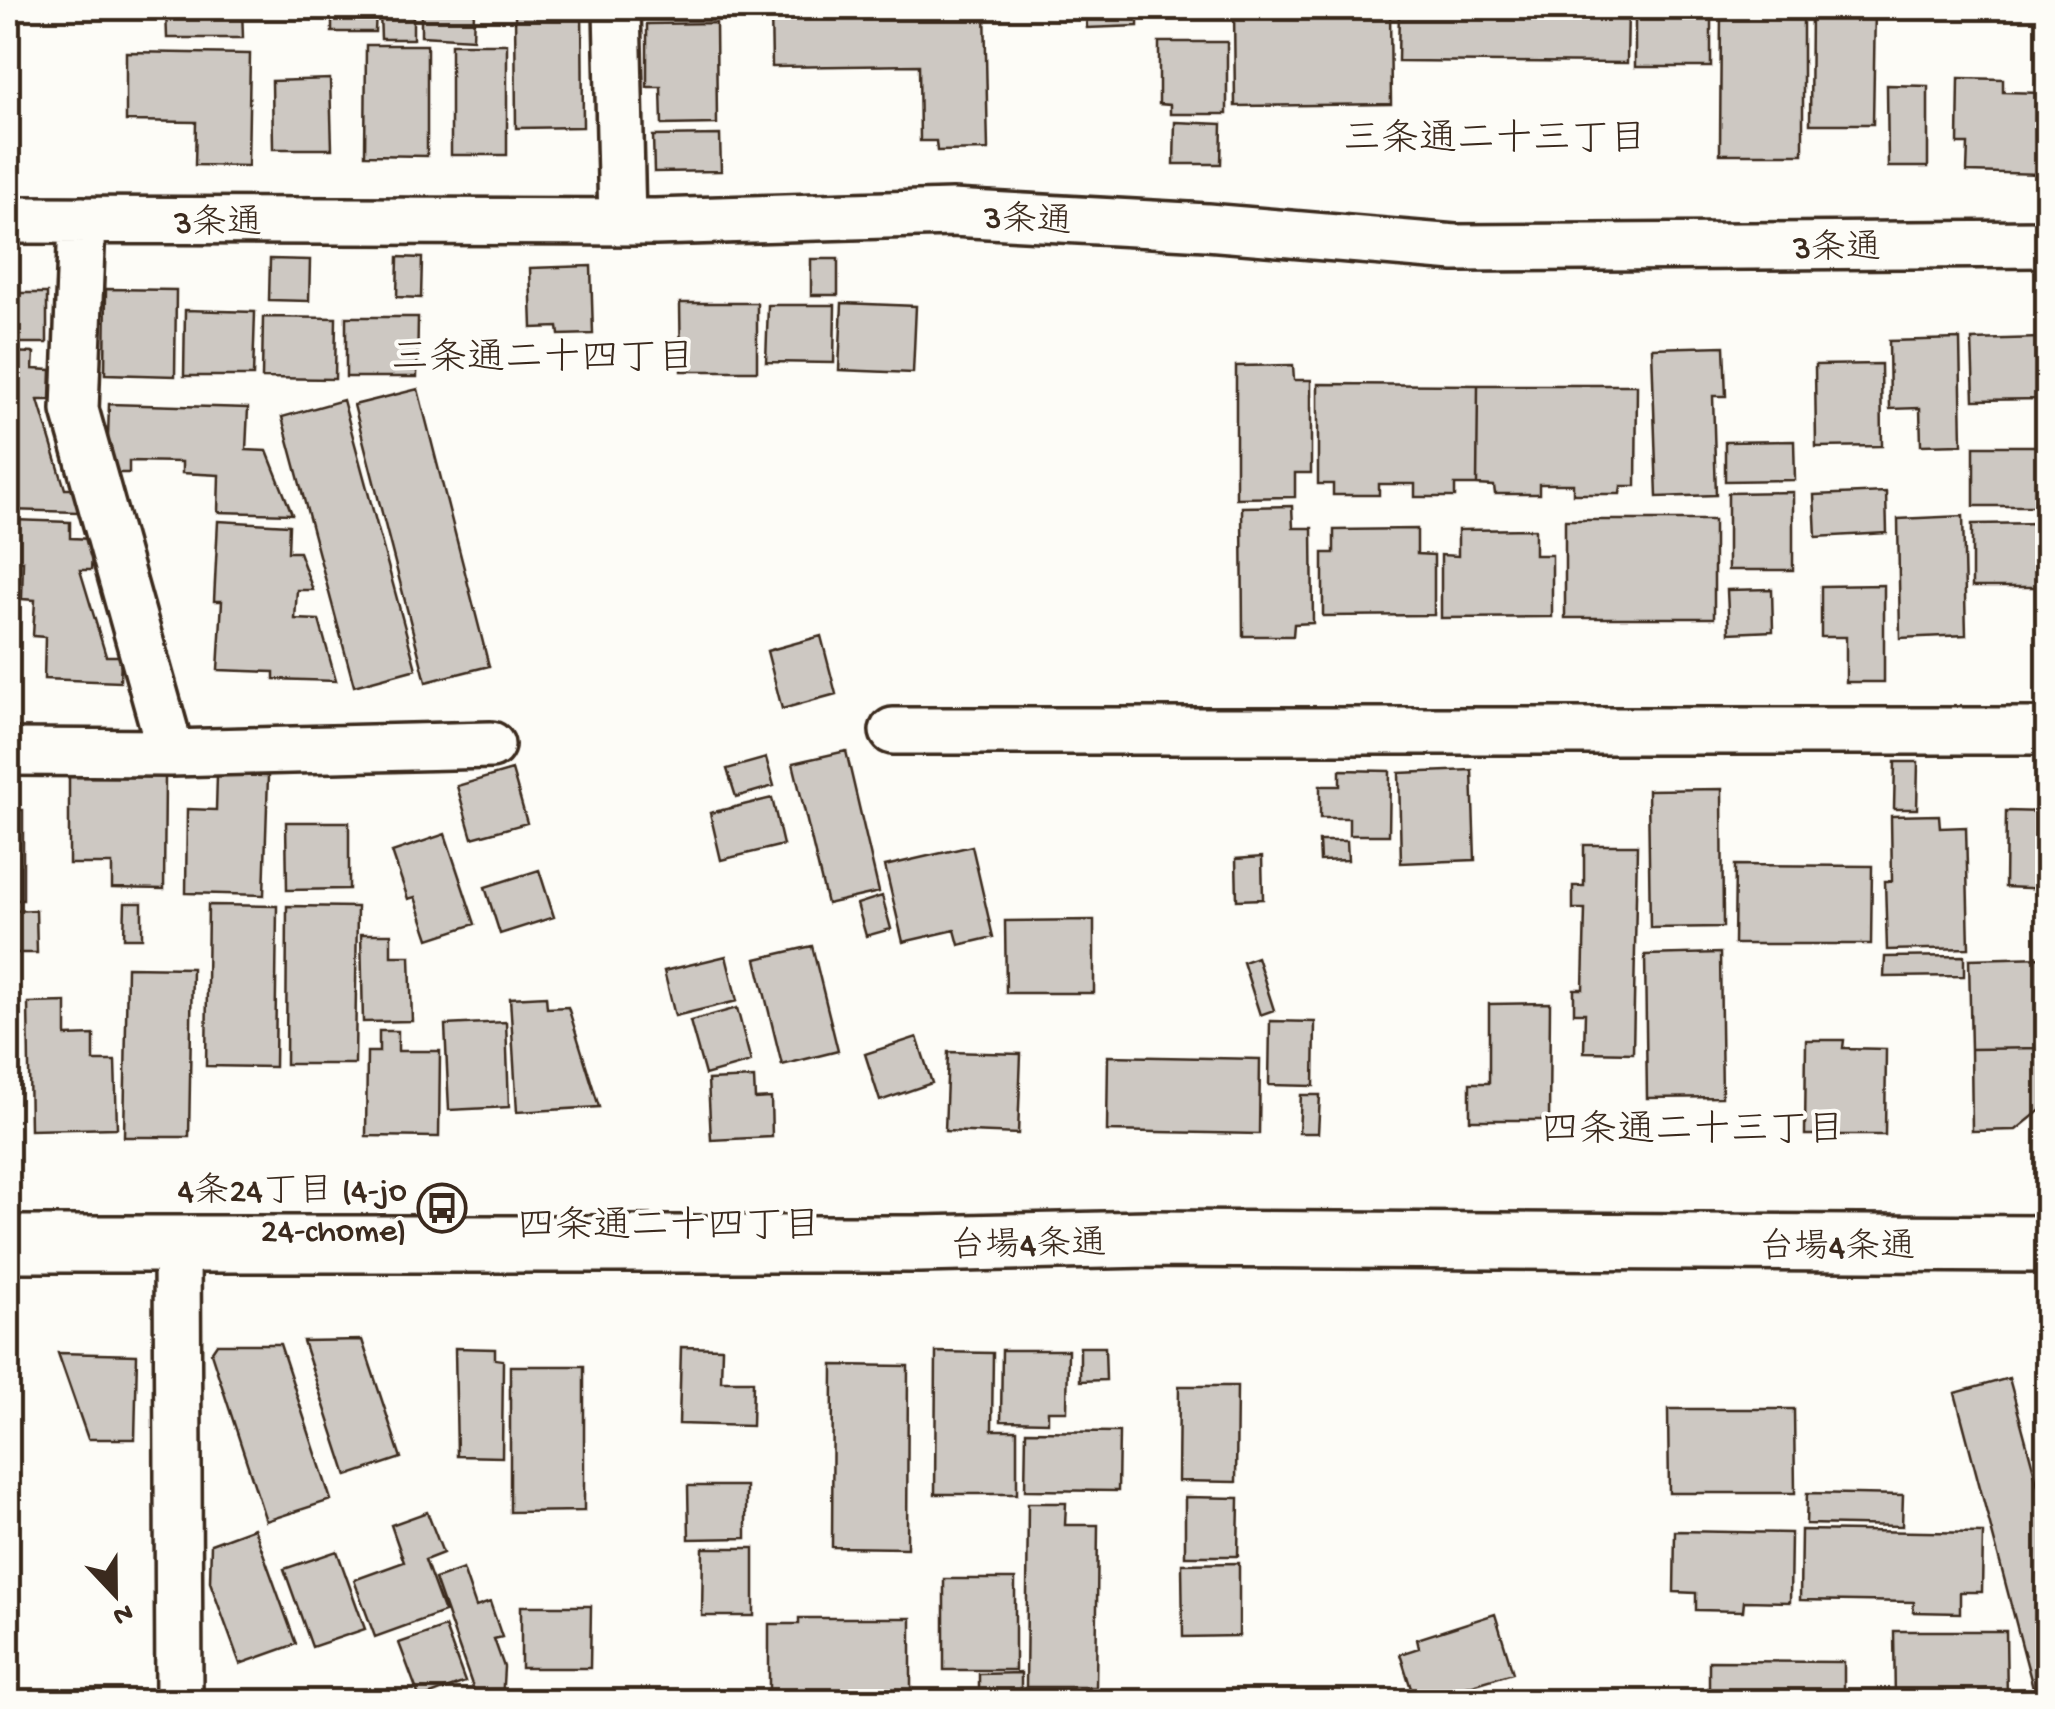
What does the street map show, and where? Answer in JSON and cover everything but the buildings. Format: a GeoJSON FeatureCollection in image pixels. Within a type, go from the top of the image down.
{"type":"FeatureCollection","features":[{"type":"Feature","properties":{"kind":"street"},"geometry":{"type":"LineString","coordinates":[[618,8],[622,221]]}},
{"type":"Feature","properties":{"kind":"street","name":"3条通"},"geometry":{"type":"LineString","coordinates":[[8,220],[622,221],[952,213],[1207,226],[1455,248],[2048,244]]}},
{"type":"Feature","properties":{"kind":"street"},"geometry":{"type":"LineString","coordinates":[[82,220],[75,410],[172,753]]}},
{"type":"Feature","properties":{"kind":"street"},"geometry":{"type":"LineString","coordinates":[[893,731],[2048,730]]}},
{"type":"Feature","properties":{"kind":"street"},"geometry":{"type":"LineString","coordinates":[[8,752],[172,753],[491,745]]}},
{"type":"Feature","properties":{"kind":"street","name":"台場4条通"},"geometry":{"type":"LineString","coordinates":[[8,1244],[920,1244],[1148,1239],[2048,1244]]}},
{"type":"Feature","properties":{"kind":"street"},"geometry":{"type":"LineString","coordinates":[[178,1243],[178,1702]]}},
{"type":"Feature","properties":{"kind":"place","name":"4条24丁目 (4-jo 24-chome)"},"geometry":{"type":"Point","coordinates":[442,1208]}},
{"type":"Feature","properties":{"kind":"district","name":"三条通二十三丁目"},"geometry":{"type":"Point","coordinates":[1495,136]}},
{"type":"Feature","properties":{"kind":"district","name":"三条通二十四丁目"},"geometry":{"type":"Point","coordinates":[543,355]}},
{"type":"Feature","properties":{"kind":"district","name":"四条通二十三丁目"},"geometry":{"type":"Point","coordinates":[1693,1127]}},
{"type":"Feature","properties":{"kind":"district","name":"四条通二十四丁目"},"geometry":{"type":"Point","coordinates":[669,1223]}}]}
